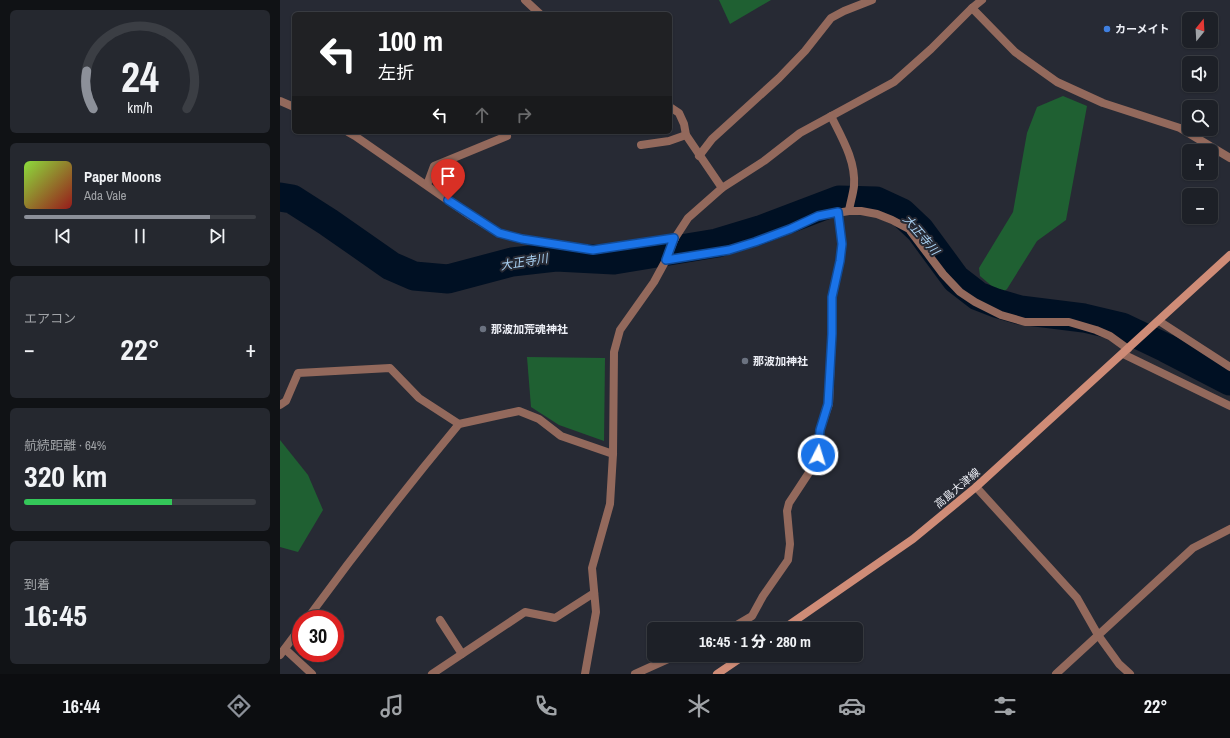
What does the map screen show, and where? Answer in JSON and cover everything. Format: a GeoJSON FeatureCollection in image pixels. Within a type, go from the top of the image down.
{"type":"FeatureCollection","features":[{"type":"Feature","properties":{"kind":"main road"},"geometry":{"type":"LineString","coordinates":[[1159,321],[1230,255]]}},
{"type":"Feature","properties":{"kind":"main road","name":"高島大津線"},"geometry":{"type":"LineString","coordinates":[[793,622],[913,538],[976,487],[1159,321]]}},
{"type":"Feature","properties":{"kind":"main road"},"geometry":{"type":"LineString","coordinates":[[717,674],[735,662]]}},
{"type":"Feature","properties":{"kind":"street"},"geometry":{"type":"LineString","coordinates":[[524,0],[538,12]]}},
{"type":"Feature","properties":{"kind":"street"},"geometry":{"type":"LineString","coordinates":[[699,156],[712,139],[779,78],[805,51],[831,18],[872,0]]}},
{"type":"Feature","properties":{"kind":"street"},"geometry":{"type":"LineString","coordinates":[[585,674],[596,612],[592,568],[610,504],[613,454],[614,352],[620,330],[654,282],[667,258],[673,240],[688,218],[722,188],[764,161],[800,133],[894,82],[982,0]]}},
{"type":"Feature","properties":{"kind":"street"},"geometry":{"type":"LineString","coordinates":[[972,8],[1015,52],[1057,82],[1103,103],[1180,128],[1230,158]]}},
{"type":"Feature","properties":{"kind":"street"},"geometry":{"type":"LineString","coordinates":[[280,101],[292,106]]}},
{"type":"Feature","properties":{"kind":"street"},"geometry":{"type":"LineString","coordinates":[[672,108],[679,113],[684,124],[686,135],[722,188]]}},
{"type":"Feature","properties":{"kind":"street"},"geometry":{"type":"LineString","coordinates":[[831,116],[850,157],[854,172],[853,190],[849,209]]}},
{"type":"Feature","properties":{"kind":"street"},"geometry":{"type":"LineString","coordinates":[[352,134],[499,233],[522,239],[593,250],[673,240]]}},
{"type":"Feature","properties":{"kind":"street"},"geometry":{"type":"LineString","coordinates":[[641,145],[669,142],[686,135]]}},
{"type":"Feature","properties":{"kind":"street"},"geometry":{"type":"LineString","coordinates":[[427,185],[434,166],[507,136]]}},
{"type":"Feature","properties":{"kind":"street"},"geometry":{"type":"LineString","coordinates":[[667,258],[729,250],[790,229],[818,216],[849,209],[877,214],[909,229],[943,274],[960,292],[975,302],[1001,316],[1025,322],[1069,322],[1096,330],[1110,336],[1128,350],[1230,406]]}},
{"type":"Feature","properties":{"kind":"street"},"geometry":{"type":"LineString","coordinates":[[742,622],[752,616],[763,596],[788,560],[790,544],[787,511],[789,503],[814,465],[818,455],[820,430],[828,404],[832,334],[832,297],[842,244],[838,212]]}},
{"type":"Feature","properties":{"kind":"street"},"geometry":{"type":"LineString","coordinates":[[1159,321],[1230,367]]}},
{"type":"Feature","properties":{"kind":"street"},"geometry":{"type":"LineString","coordinates":[[280,405],[286,401],[298,373],[390,368],[419,398],[459,424]]}},
{"type":"Feature","properties":{"kind":"street"},"geometry":{"type":"LineString","coordinates":[[314,610],[401,494],[459,424],[519,411],[539,419],[561,436],[613,454]]}},
{"type":"Feature","properties":{"kind":"street"},"geometry":{"type":"LineString","coordinates":[[976,487],[1077,598],[1098,634],[1119,664],[1130,674]]}},
{"type":"Feature","properties":{"kind":"street"},"geometry":{"type":"LineString","coordinates":[[1056,674],[1193,548],[1230,529]]}},
{"type":"Feature","properties":{"kind":"street"},"geometry":{"type":"LineString","coordinates":[[432,674],[525,612],[555,618],[594,593]]}},
{"type":"Feature","properties":{"kind":"street"},"geometry":{"type":"LineString","coordinates":[[440,620],[462,654]]}},
{"type":"Feature","properties":{"kind":"street"},"geometry":{"type":"LineString","coordinates":[[292,639],[282,652],[312,674]]}},
{"type":"Feature","properties":{"kind":"street"},"geometry":{"type":"LineString","coordinates":[[636,674],[662,662]]}},
{"type":"Feature","properties":{"kind":"green space"},"geometry":{"type":"Polygon","coordinates":[[[719,0],[771,0],[730,24],[719,0]]]}},
{"type":"Feature","properties":{"kind":"green space"},"geometry":{"type":"Polygon","coordinates":[[[1063,96],[1087,106],[1066,220],[1037,241],[1007,289],[1001,294],[980,276],[979,268],[1013,212],[1027,133],[1037,107],[1063,96]]]}},
{"type":"Feature","properties":{"kind":"green space"},"geometry":{"type":"Polygon","coordinates":[[[527,357],[605,358],[604,441],[559,425],[531,407],[527,357]]]}},
{"type":"Feature","properties":{"kind":"green space"},"geometry":{"type":"Polygon","coordinates":[[[280,440],[308,475],[323,510],[298,552],[280,547],[280,440]]]}},
{"type":"Feature","properties":{"kind":"waterway","name":"大正寺川"},"geometry":{"type":"LineString","coordinates":[[280,197],[292,199],[391,266],[414,276],[448,279],[512,262],[556,257],[614,260],[717,243],[760,230],[839,200],[876,201],[902,213],[920,230],[956,279],[978,296],[1020,310],[1084,318],[1122,327],[1230,381]]}},
{"type":"Feature","properties":{"kind":"place","name":"カーメイト"},"geometry":{"type":"Point","coordinates":[1107,29]}},
{"type":"Feature","properties":{"kind":"place","name":"那波加荒魂神社"},"geometry":{"type":"Point","coordinates":[483,329]}},
{"type":"Feature","properties":{"kind":"place","name":"那波加神社"},"geometry":{"type":"Point","coordinates":[745,361]}},
{"type":"Feature","properties":{"kind":"route"},"geometry":{"type":"LineString","coordinates":[[448,200],[499,233],[522,239],[593,250],[674,238],[666,260],[729,250],[790,229],[818,216],[838,212],[842,244],[832,297],[832,334],[828,404],[820,430],[818,455]]}}]}
